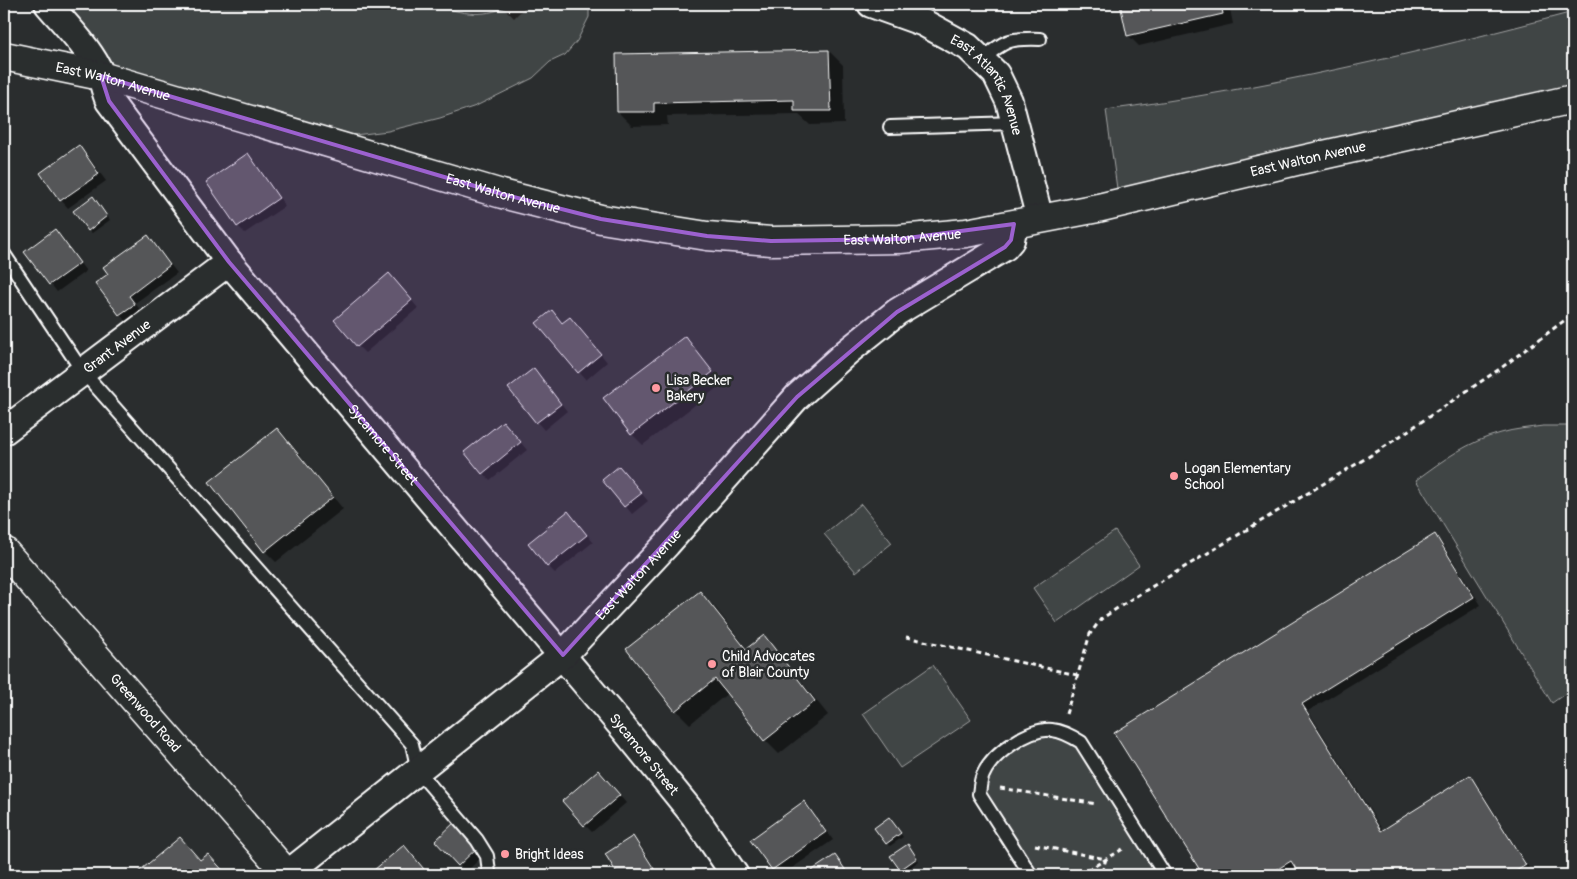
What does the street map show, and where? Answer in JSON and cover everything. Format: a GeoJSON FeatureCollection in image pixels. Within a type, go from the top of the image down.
{"type":"FeatureCollection","features":[{"type":"Feature","properties":{"kind":"main road","name":"East Walton Avenue"},"geometry":{"type":"LineString","coordinates":[[4,56],[101,76],[502,194],[601,218],[707,236],[771,241],[900,239],[966,233],[1098,208],[1573,99]]}},
{"type":"Feature","properties":{"kind":"main road","name":"Greenwood Road"},"geometry":{"type":"LineString","coordinates":[[4,551],[287,875]]}},
{"type":"Feature","properties":{"kind":"street","name":"Sycamore Street"},"geometry":{"type":"LineString","coordinates":[[48,4],[92,59],[101,76],[103,88],[109,101],[229,262],[563,655],[693,814],[735,875]]}},
{"type":"Feature","properties":{"kind":"street","name":"East Atlantic Avenue"},"geometry":{"type":"LineString","coordinates":[[870,4],[924,24],[968,47],[996,74],[1009,101],[1040,219]]}},
{"type":"Feature","properties":{"kind":"street","name":"East Walton Avenue"},"geometry":{"type":"LineString","coordinates":[[287,875],[563,655],[667,544],[797,397],[847,352],[897,312],[1005,247],[1011,240],[1014,224]]}},
{"type":"Feature","properties":{"kind":"street","name":"Grant Avenue"},"geometry":{"type":"LineString","coordinates":[[4,431],[229,262]]}},
{"type":"Feature","properties":{"kind":"lane"},"geometry":{"type":"LineString","coordinates":[[982,60],[997,46],[1009,40],[1024,38],[1040,39]]}},
{"type":"Feature","properties":{"kind":"lane"},"geometry":{"type":"LineString","coordinates":[[890,127],[1015,122]]}},
{"type":"Feature","properties":{"kind":"lane"},"geometry":{"type":"LineString","coordinates":[[4,254],[83,372],[412,744],[418,771],[477,840],[487,856],[489,872],[487,875]]}},
{"type":"Feature","properties":{"kind":"lane"},"geometry":{"type":"LineString","coordinates":[[1031,875],[979,794],[982,776],[994,760],[1012,744],[1032,733],[1052,730],[1069,735],[1081,742],[1165,875]]}},
{"type":"Feature","properties":{"kind":"path"},"geometry":{"type":"LineString","coordinates":[[1060,733],[1090,634],[1101,619],[1378,451],[1501,368],[1573,314]]}},
{"type":"Feature","properties":{"kind":"path"},"geometry":{"type":"LineString","coordinates":[[906,637],[1077,676]]}},
{"type":"Feature","properties":{"kind":"path"},"geometry":{"type":"LineString","coordinates":[[981,785],[1122,808]]}},
{"type":"Feature","properties":{"kind":"path"},"geometry":{"type":"LineString","coordinates":[[1080,875],[1141,837]]}},
{"type":"Feature","properties":{"kind":"path"},"geometry":{"type":"LineString","coordinates":[[1008,840],[1106,859]]}},
{"type":"Feature","properties":{"kind":"path"},"geometry":{"type":"LineString","coordinates":[[1100,875],[1106,859]]}},
{"type":"Feature","properties":{"kind":"highlighted area"},"geometry":{"type":"Polygon","coordinates":[[[101,76],[502,194],[601,219],[707,236],[771,241],[900,239],[1014,224],[1011,240],[1005,247],[897,312],[797,397],[563,655],[229,262],[109,101],[101,76]]]}},
{"type":"Feature","properties":{"kind":"shaded area"},"geometry":{"type":"Polygon","coordinates":[[[48,4],[440,4],[464,13],[484,13],[501,8],[507,4],[589,4],[589,17],[577,41],[565,55],[550,62],[533,78],[476,106],[440,118],[388,131],[338,137],[101,76],[48,4]]]}},
{"type":"Feature","properties":{"kind":"shaded area"},"geometry":{"type":"Polygon","coordinates":[[[1573,12],[1573,95],[1119,203],[1106,110],[1283,81],[1457,42],[1573,12]]]}},
{"type":"Feature","properties":{"kind":"shaded area"},"geometry":{"type":"Polygon","coordinates":[[[1543,426],[1573,426],[1573,688],[1552,703],[1416,480],[1446,458],[1489,436],[1543,426]]]}},
{"type":"Feature","properties":{"kind":"shaded area"},"geometry":{"type":"Polygon","coordinates":[[[861,504],[892,543],[856,572],[824,534],[861,504]]]}},
{"type":"Feature","properties":{"kind":"shaded area"},"geometry":{"type":"Polygon","coordinates":[[[1115,531],[1139,565],[1057,623],[1033,588],[1115,531]]]}},
{"type":"Feature","properties":{"kind":"shaded area"},"geometry":{"type":"Polygon","coordinates":[[[933,665],[971,720],[900,768],[863,714],[933,665]]]}},
{"type":"Feature","properties":{"kind":"shaded area"},"geometry":{"type":"Polygon","coordinates":[[[1032,734],[1069,735],[1165,875],[1031,875],[981,785],[982,776],[1032,734]]]}},
{"type":"Feature","properties":{"kind":"building"},"geometry":{"type":"Polygon","coordinates":[[[1120,4],[1221,4],[1223,14],[1127,36],[1120,4]]]}},
{"type":"Feature","properties":{"kind":"building"},"geometry":{"type":"Polygon","coordinates":[[[829,50],[831,111],[794,111],[794,100],[654,103],[654,112],[617,112],[616,54],[829,50]]]}},
{"type":"Feature","properties":{"kind":"building"},"geometry":{"type":"Polygon","coordinates":[[[79,145],[99,174],[60,201],[40,173],[79,145]]]}},
{"type":"Feature","properties":{"kind":"building"},"geometry":{"type":"Polygon","coordinates":[[[248,153],[279,198],[237,227],[206,182],[248,153]]]}},
{"type":"Feature","properties":{"kind":"building"},"geometry":{"type":"Polygon","coordinates":[[[93,196],[107,216],[88,231],[73,211],[93,196]]]}},
{"type":"Feature","properties":{"kind":"building"},"geometry":{"type":"Polygon","coordinates":[[[55,229],[80,263],[49,285],[24,252],[55,229]]]}},
{"type":"Feature","properties":{"kind":"building"},"geometry":{"type":"Polygon","coordinates":[[[148,235],[170,265],[129,296],[135,304],[119,315],[95,283],[108,274],[103,267],[148,235]]]}},
{"type":"Feature","properties":{"kind":"building"},"geometry":{"type":"Polygon","coordinates":[[[389,273],[412,300],[357,347],[334,320],[389,273]]]}},
{"type":"Feature","properties":{"kind":"building"},"geometry":{"type":"Polygon","coordinates":[[[552,310],[562,323],[570,317],[601,354],[578,373],[536,323],[552,310]]]}},
{"type":"Feature","properties":{"kind":"building"},"geometry":{"type":"Polygon","coordinates":[[[685,336],[713,372],[631,435],[603,398],[685,336]]]}},
{"type":"Feature","properties":{"kind":"building"},"geometry":{"type":"Polygon","coordinates":[[[534,368],[561,404],[536,423],[508,388],[534,368]]]}},
{"type":"Feature","properties":{"kind":"building"},"geometry":{"type":"Polygon","coordinates":[[[503,421],[521,442],[482,474],[464,452],[503,421]]]}},
{"type":"Feature","properties":{"kind":"building"},"geometry":{"type":"Polygon","coordinates":[[[277,428],[333,497],[264,552],[209,482],[277,428]]]}},
{"type":"Feature","properties":{"kind":"building"},"geometry":{"type":"Polygon","coordinates":[[[619,466],[642,493],[624,507],[602,480],[619,466]]]}},
{"type":"Feature","properties":{"kind":"building"},"geometry":{"type":"Polygon","coordinates":[[[568,511],[587,535],[547,567],[528,543],[568,511]]]}},
{"type":"Feature","properties":{"kind":"building"},"geometry":{"type":"Polygon","coordinates":[[[1435,534],[1474,597],[1302,704],[1381,831],[1470,775],[1526,865],[1510,875],[1300,875],[1291,861],[1268,875],[1203,875],[1114,733],[1435,534]]]}},
{"type":"Feature","properties":{"kind":"building","name":"Child Advocates of Blair County"},"geometry":{"type":"Polygon","coordinates":[[[700,591],[746,649],[764,635],[815,701],[764,741],[715,679],[675,711],[626,649],[700,591]]]}},
{"type":"Feature","properties":{"kind":"building"},"geometry":{"type":"Polygon","coordinates":[[[598,770],[620,795],[584,826],[562,801],[598,770]]]}},
{"type":"Feature","properties":{"kind":"building"},"geometry":{"type":"Polygon","coordinates":[[[804,801],[826,832],[772,870],[750,840],[804,801]]]}},
{"type":"Feature","properties":{"kind":"building"},"geometry":{"type":"Polygon","coordinates":[[[889,817],[901,833],[886,844],[874,828],[889,817]]]}},
{"type":"Feature","properties":{"kind":"building"},"geometry":{"type":"Polygon","coordinates":[[[457,820],[480,845],[458,866],[435,841],[457,820]]]}},
{"type":"Feature","properties":{"kind":"building"},"geometry":{"type":"Polygon","coordinates":[[[633,836],[658,875],[618,875],[605,854],[633,836]]]}},
{"type":"Feature","properties":{"kind":"building"},"geometry":{"type":"Polygon","coordinates":[[[180,837],[200,860],[208,854],[227,875],[136,874],[180,837]]]}},
{"type":"Feature","properties":{"kind":"building"},"geometry":{"type":"Polygon","coordinates":[[[908,844],[917,858],[900,870],[890,856],[908,844]]]}},
{"type":"Feature","properties":{"kind":"building"},"geometry":{"type":"Polygon","coordinates":[[[404,845],[428,874],[368,875],[404,845]]]}},
{"type":"Feature","properties":{"kind":"building"},"geometry":{"type":"Polygon","coordinates":[[[835,855],[849,875],[805,875],[835,855]]]}},
{"type":"Feature","properties":{"kind":"place","name":"Lisa Becker Bakery"},"geometry":{"type":"Point","coordinates":[656,388]}},
{"type":"Feature","properties":{"kind":"place","name":"Logan Elementary School"},"geometry":{"type":"Point","coordinates":[1174,476]}},
{"type":"Feature","properties":{"kind":"place","name":"Child Advocates of Blair County"},"geometry":{"type":"Point","coordinates":[712,664]}},
{"type":"Feature","properties":{"kind":"place","name":"Bright Ideas"},"geometry":{"type":"Point","coordinates":[505,854]}}]}
